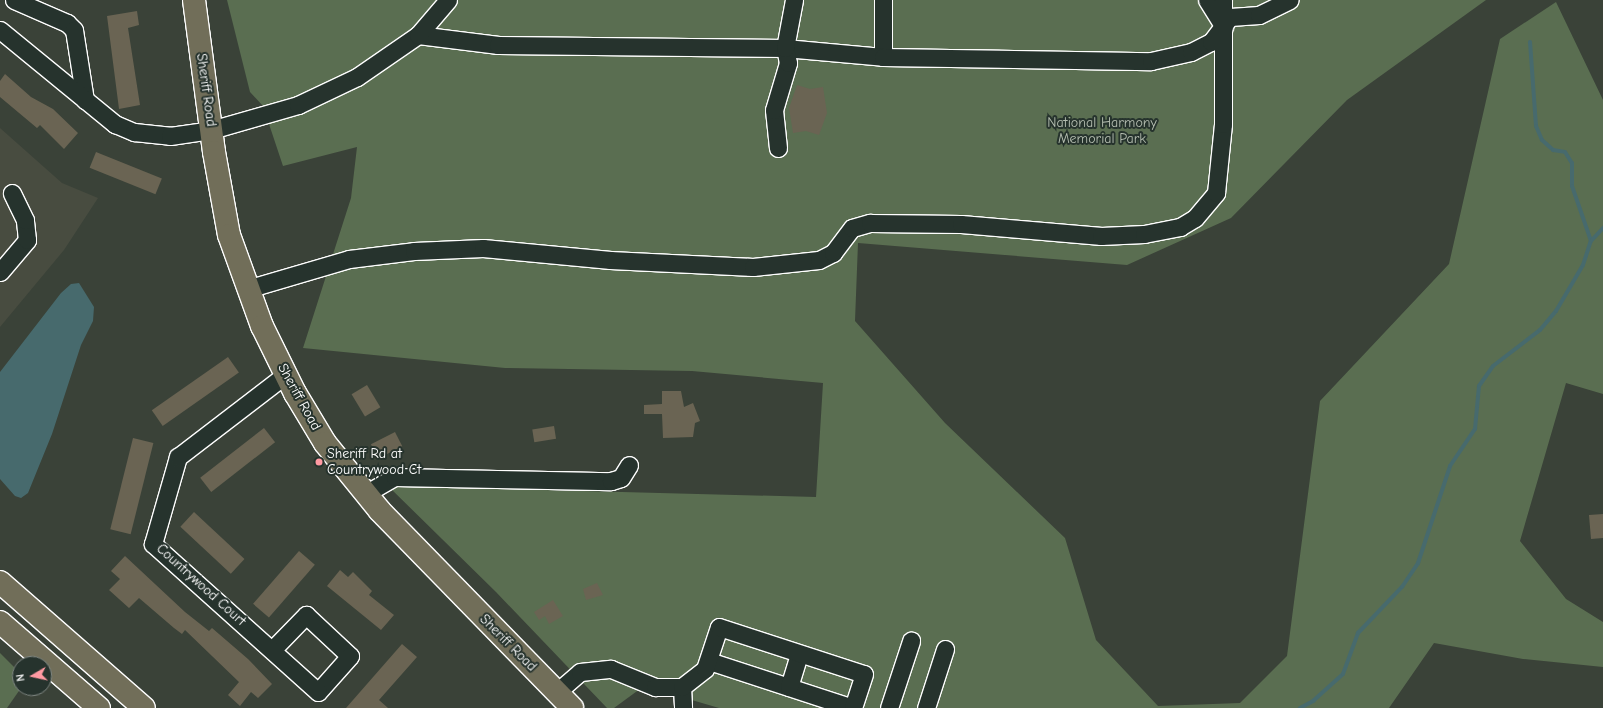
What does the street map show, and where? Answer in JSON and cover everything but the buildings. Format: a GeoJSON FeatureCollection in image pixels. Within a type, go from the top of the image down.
{"type":"FeatureCollection","features":[{"type":"Feature","properties":{"kind":"main road","name":"Sheriff Road"},"geometry":{"type":"LineString","coordinates":[[194,0],[211,130],[225,217],[247,289],[285,375],[315,428],[365,494],[572,708]]}},
{"type":"Feature","properties":{"kind":"main road"},"geometry":{"type":"LineString","coordinates":[[0,582],[144,708]]}},
{"type":"Feature","properties":{"kind":"main road"},"geometry":{"type":"LineString","coordinates":[[0,622],[100,708]]}},
{"type":"Feature","properties":{"kind":"street"},"geometry":{"type":"LineString","coordinates":[[14,0],[68,23],[74,30],[85,100]]}},
{"type":"Feature","properties":{"kind":"street"},"geometry":{"type":"LineString","coordinates":[[0,30],[115,124],[134,132],[170,136],[211,130],[304,102],[357,78],[418,35],[448,0]]}},
{"type":"Feature","properties":{"kind":"street"},"geometry":{"type":"LineString","coordinates":[[778,148],[774,110],[788,63],[785,48],[794,0]]}},
{"type":"Feature","properties":{"kind":"street"},"geometry":{"type":"LineString","coordinates":[[883,0],[883,57]]}},
{"type":"Feature","properties":{"kind":"street"},"geometry":{"type":"LineString","coordinates":[[1207,0],[1224,27]]}},
{"type":"Feature","properties":{"kind":"street"},"geometry":{"type":"LineString","coordinates":[[247,289],[349,259],[414,251],[482,248],[610,260],[753,267],[819,260],[833,253],[852,228],[870,223],[961,224],[1101,236],[1144,234],[1180,227],[1195,218],[1216,193],[1223,124],[1223,0]]}},
{"type":"Feature","properties":{"kind":"street"},"geometry":{"type":"LineString","coordinates":[[418,35],[498,45],[785,48],[883,57],[1151,61],[1191,52],[1211,42],[1224,27],[1230,17],[1260,15],[1290,0]]}},
{"type":"Feature","properties":{"kind":"street"},"geometry":{"type":"LineString","coordinates":[[0,272],[27,240],[24,220],[12,193]]}},
{"type":"Feature","properties":{"kind":"street","name":"Countrywood Court"},"geometry":{"type":"LineString","coordinates":[[272,650],[306,615],[350,656],[318,692],[153,544],[178,457],[285,375]]}},
{"type":"Feature","properties":{"kind":"street"},"geometry":{"type":"LineString","coordinates":[[365,494],[395,477],[611,481],[621,478],[629,465]]}},
{"type":"Feature","properties":{"kind":"street"},"geometry":{"type":"LineString","coordinates":[[556,692],[580,672],[610,669],[655,687],[682,687],[705,669],[719,627],[864,674],[853,708],[708,661]]}},
{"type":"Feature","properties":{"kind":"street"},"geometry":{"type":"LineString","coordinates":[[890,708],[911,641]]}},
{"type":"Feature","properties":{"kind":"street"},"geometry":{"type":"LineString","coordinates":[[926,708],[945,649]]}},
{"type":"Feature","properties":{"kind":"street"},"geometry":{"type":"LineString","coordinates":[[789,687],[799,654]]}},
{"type":"Feature","properties":{"kind":"street"},"geometry":{"type":"LineString","coordinates":[[682,687],[683,708]]}},
{"type":"Feature","properties":{"kind":"shaded area"},"geometry":{"type":"Polygon","coordinates":[[[0,128],[62,183],[98,198],[64,250],[0,327],[0,128]]]}},
{"type":"Feature","properties":{"kind":"green space","name":"National Harmony Memorial Park"},"geometry":{"type":"Polygon","coordinates":[[[227,0],[1486,0],[1347,100],[1231,218],[1127,265],[858,243],[855,321],[945,423],[1065,538],[1096,640],[1158,706],[1240,703],[1287,656],[1320,401],[1449,264],[1500,39],[1556,2],[1603,100],[1603,394],[1566,383],[1520,541],[1566,599],[1603,622],[1603,667],[1523,659],[1434,643],[1389,708],[719,708],[644,686],[614,708],[607,708],[496,592],[388,486],[816,497],[823,383],[692,371],[505,368],[303,348],[351,198],[357,147],[283,166],[263,106],[250,92],[227,0]]]}},
{"type":"Feature","properties":{"kind":"green space"},"geometry":{"type":"Polygon","coordinates":[[[0,653],[12,665],[12,696],[15,696],[7,708],[0,708],[0,653]]]}},
{"type":"Feature","properties":{"kind":"water"},"geometry":{"type":"Polygon","coordinates":[[[79,283],[94,307],[93,321],[81,345],[52,434],[28,493],[21,498],[15,496],[0,479],[0,372],[61,293],[71,284],[79,283]]]}},
{"type":"Feature","properties":{"kind":"waterway"},"geometry":{"type":"LineString","coordinates":[[1530,42],[1536,126],[1542,140],[1553,150],[1565,152],[1572,163],[1572,186],[1591,241]]}},
{"type":"Feature","properties":{"kind":"waterway"},"geometry":{"type":"LineString","coordinates":[[1300,708],[1313,701],[1343,674],[1358,633],[1402,587],[1418,563],[1450,466],[1475,429],[1479,386],[1493,366],[1540,330],[1556,311],[1583,265],[1591,241],[1603,228]]}},
{"type":"Feature","properties":{"kind":"place","name":"Sheriff Rd at Countrywood Ct"},"geometry":{"type":"Point","coordinates":[319,462]}}]}
